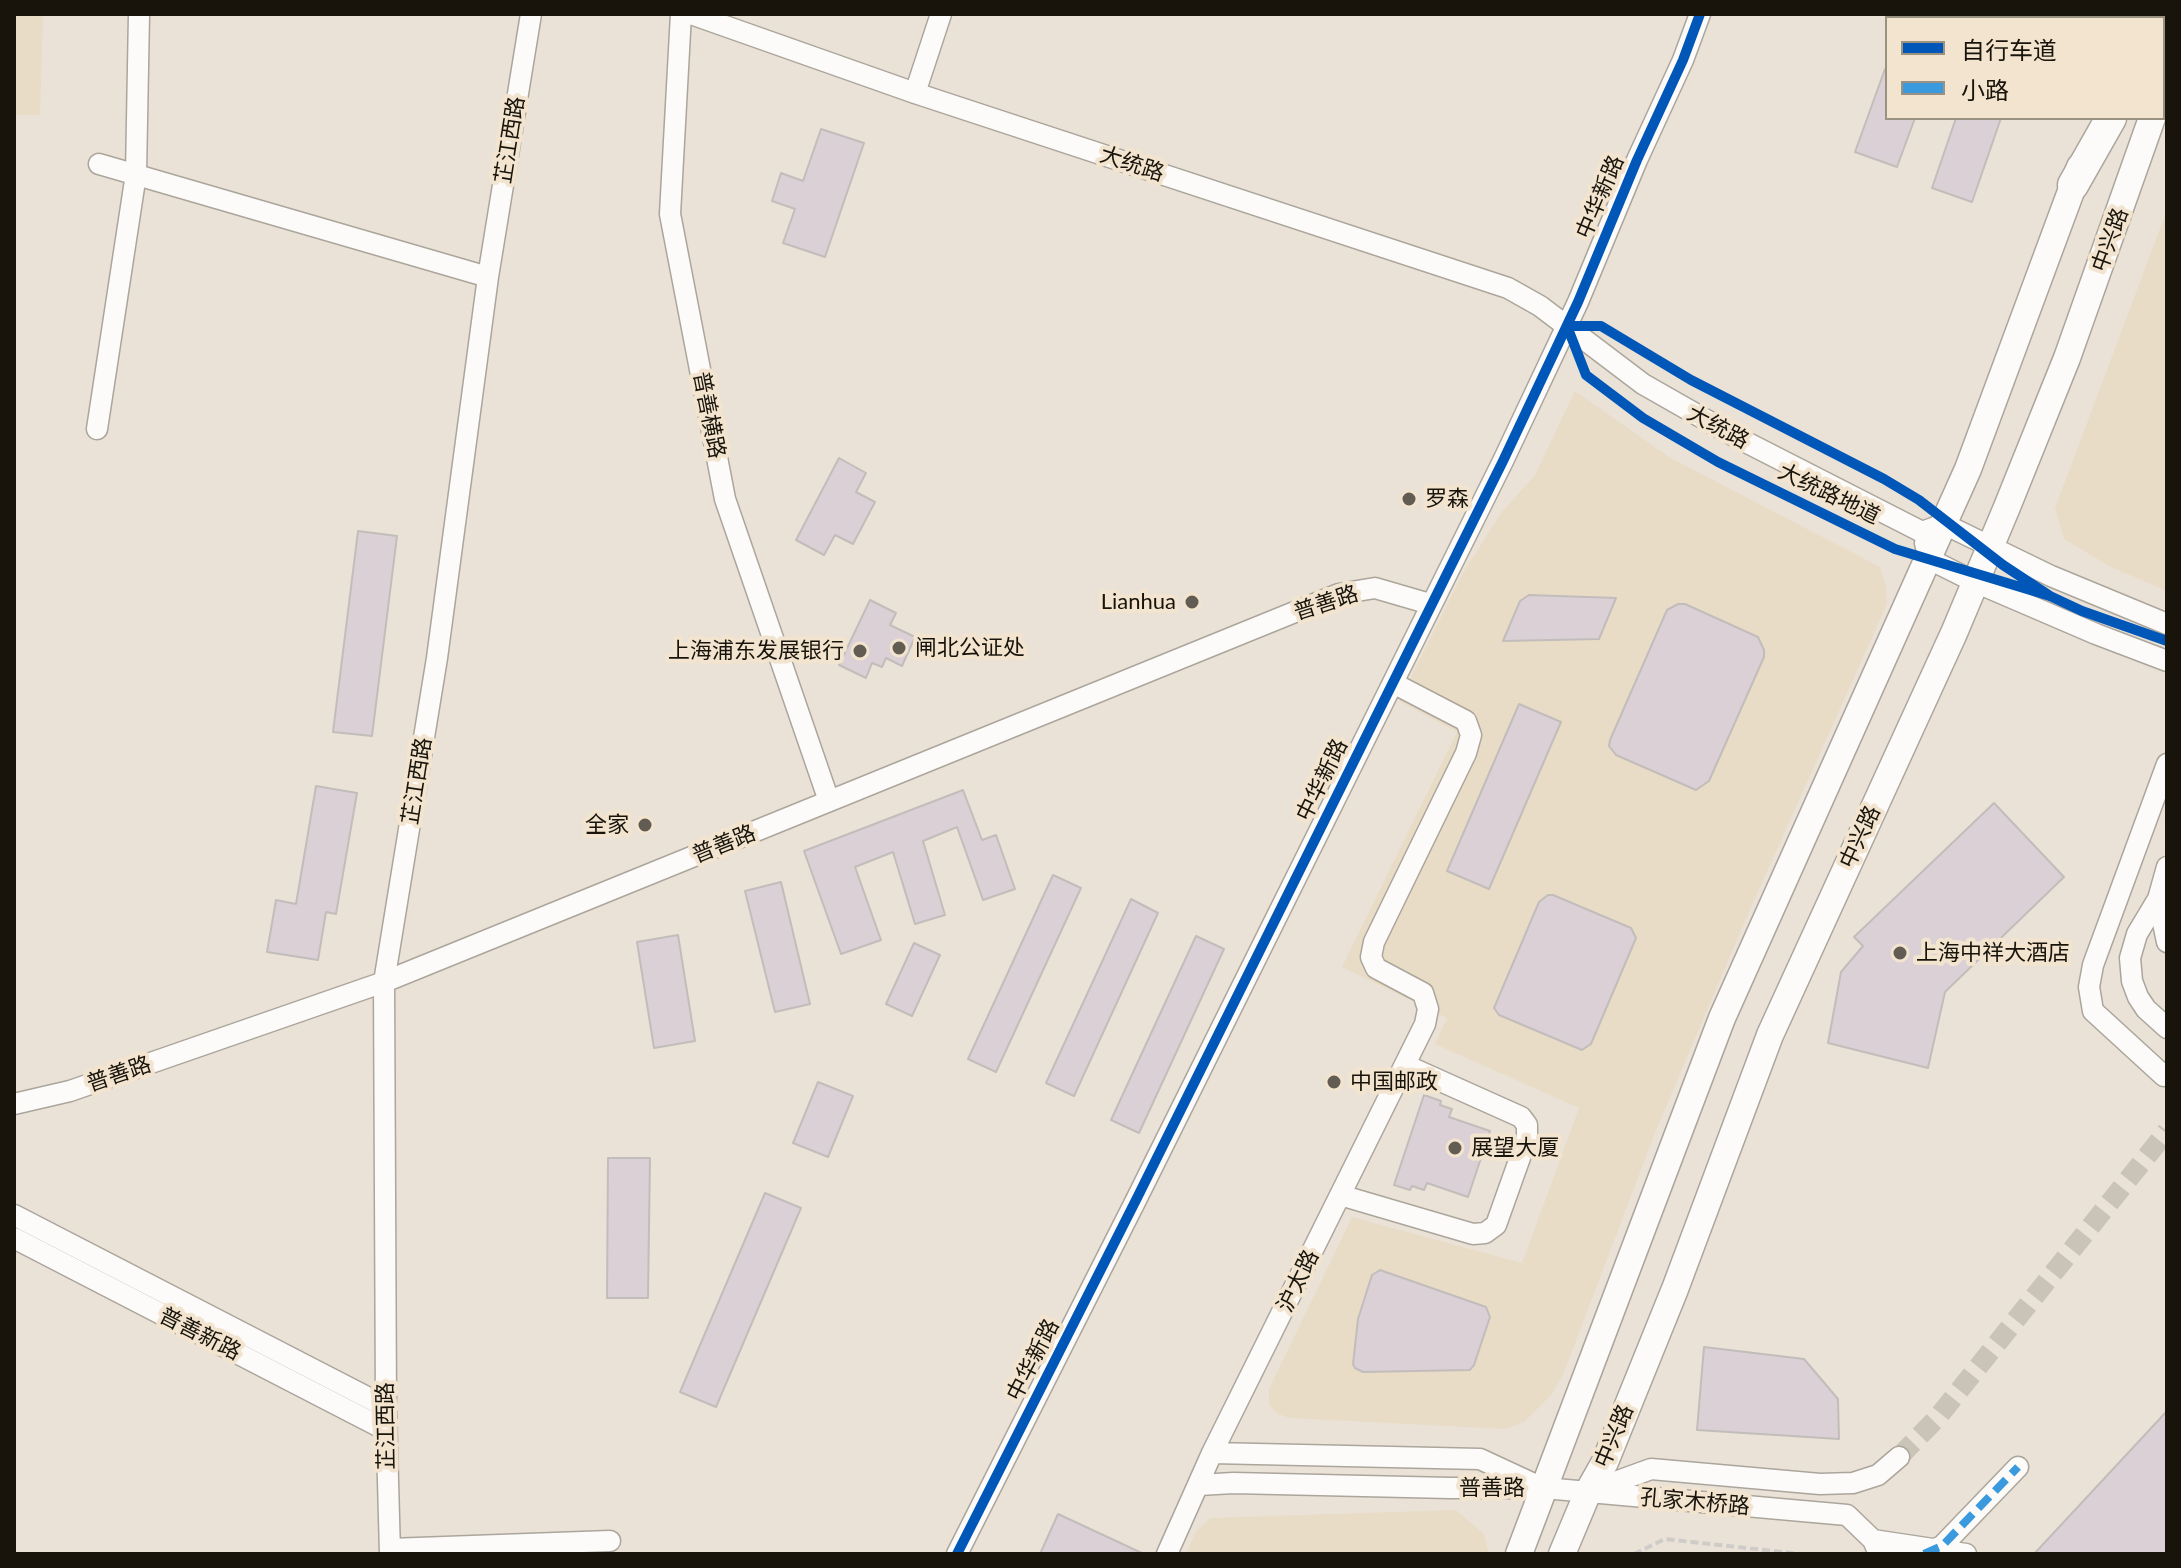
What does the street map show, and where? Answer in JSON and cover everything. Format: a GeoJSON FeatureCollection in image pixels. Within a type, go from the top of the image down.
{"type":"FeatureCollection","features":[{"type":"Feature","properties":{"kind":"highway"},"geometry":{"type":"LineString","coordinates":[[2073,185],[2110,120]]}},
{"type":"Feature","properties":{"kind":"main road","name":"中兴路"},"geometry":{"type":"LineString","coordinates":[[1519,1554],[1722,1018],[1929,559],[1933,528],[1968,469],[2096,120]]}},
{"type":"Feature","properties":{"kind":"main road","name":"中兴路"},"geometry":{"type":"LineString","coordinates":[[1562,1554],[1588,1492],[1605,1462],[1675,1289],[1770,1035],[1990,547],[2067,358],[2151,120]]}},
{"type":"Feature","properties":{"kind":"street"},"geometry":{"type":"LineString","coordinates":[[97,429],[136,174],[139,14]]}},
{"type":"Feature","properties":{"kind":"street","name":"芷江西路"},"geometry":{"type":"LineString","coordinates":[[390,1552],[386,1430],[384,982],[437,658],[488,277],[531,14]]}},
{"type":"Feature","properties":{"kind":"street","name":"普善横路"},"geometry":{"type":"LineString","coordinates":[[681,14],[670,214],[672,229],[725,499],[829,801]]}},
{"type":"Feature","properties":{"kind":"street","name":"大统路"},"geometry":{"type":"LineString","coordinates":[[691,14],[915,93],[1508,288],[1540,306],[1603,356],[1677,406],[1933,528],[1990,547],[2167,624]]}},
{"type":"Feature","properties":{"kind":"street"},"geometry":{"type":"LineString","coordinates":[[915,93],[941,14]]}},
{"type":"Feature","properties":{"kind":"street","name":"中华新路"},"geometry":{"type":"LineString","coordinates":[[957,1554],[1393,683],[1567,326],[1683,60],[1700,14]]}},
{"type":"Feature","properties":{"kind":"street"},"geometry":{"type":"LineString","coordinates":[[99,164],[488,277]]}},
{"type":"Feature","properties":{"kind":"street"},"geometry":{"type":"LineString","coordinates":[[1929,559],[2096,634],[2167,661]]}},
{"type":"Feature","properties":{"kind":"street","name":"普善路"},"geometry":{"type":"LineString","coordinates":[[14,1104],[70,1091],[384,982],[1339,594],[1375,588],[1430,604]]}},
{"type":"Feature","properties":{"kind":"street","name":"沪太路"},"geometry":{"type":"LineString","coordinates":[[1167,1554],[1212,1453],[1425,1024],[1428,1009],[1423,993],[1376,968],[1371,957],[1374,942],[1466,753],[1471,735],[1466,721],[1393,683]]}},
{"type":"Feature","properties":{"kind":"street"},"geometry":{"type":"LineString","coordinates":[[2164,1076],[2093,1011],[2089,987],[2093,965],[2167,764]]}},
{"type":"Feature","properties":{"kind":"street"},"geometry":{"type":"LineString","coordinates":[[2167,867],[2163,905],[2167,942]]}},
{"type":"Feature","properties":{"kind":"street"},"geometry":{"type":"LineString","coordinates":[[2163,905],[2137,934],[2130,958],[2132,981],[2138,997],[2167,1028]]}},
{"type":"Feature","properties":{"kind":"street"},"geometry":{"type":"LineString","coordinates":[[1340,1195],[1473,1234],[1485,1233],[1496,1225],[1527,1138],[1527,1125],[1521,1117],[1405,1065]]}},
{"type":"Feature","properties":{"kind":"street","name":"普善新路"},"geometry":{"type":"LineString","coordinates":[[14,1215],[386,1407]]}},
{"type":"Feature","properties":{"kind":"street","name":"普善新路"},"geometry":{"type":"LineString","coordinates":[[14,1238],[386,1430]]}},
{"type":"Feature","properties":{"kind":"street","name":"普善路"},"geometry":{"type":"LineString","coordinates":[[1212,1453],[1480,1459],[1544,1488]]}},
{"type":"Feature","properties":{"kind":"street"},"geometry":{"type":"LineString","coordinates":[[1588,1492],[1651,1469],[1820,1484],[1853,1483],[1878,1475],[1899,1457]]}},
{"type":"Feature","properties":{"kind":"street"},"geometry":{"type":"LineString","coordinates":[[1925,1550],[2018,1467]]}},
{"type":"Feature","properties":{"kind":"street","name":"普善路"},"geometry":{"type":"LineString","coordinates":[[1199,1485],[1544,1488]]}},
{"type":"Feature","properties":{"kind":"street","name":"孔家木桥路"},"geometry":{"type":"LineString","coordinates":[[1544,1488],[1847,1515],[1876,1547]]}},
{"type":"Feature","properties":{"kind":"street"},"geometry":{"type":"LineString","coordinates":[[390,1552],[610,1541]]}},
{"type":"Feature","properties":{"kind":"street"},"geometry":{"type":"LineString","coordinates":[[1876,1547],[1966,1554]]}},
{"type":"Feature","properties":{"kind":"path"},"geometry":{"type":"LineString","coordinates":[[1634,1554],[1665,1539],[1801,1554]]}},
{"type":"Feature","properties":{"kind":"shaded area"},"geometry":{"type":"Polygon","coordinates":[[[14,14],[43,14],[40,115],[14,115],[14,14]]]}},
{"type":"Feature","properties":{"kind":"shaded area"},"geometry":{"type":"Polygon","coordinates":[[[2009,14],[2095,14],[2094,16],[2009,14]]]}},
{"type":"Feature","properties":{"kind":"shaded area"},"geometry":{"type":"Polygon","coordinates":[[[2167,210],[2167,591],[2111,567],[2064,539],[2055,508],[2167,210]]]}},
{"type":"Feature","properties":{"kind":"shaded area"},"geometry":{"type":"Polygon","coordinates":[[[1575,391],[1669,457],[1880,567],[1887,604],[1748,914],[1655,1133],[1563,1375],[1552,1394],[1524,1422],[1506,1429],[1290,1418],[1278,1414],[1269,1405],[1269,1389],[1352,1217],[1522,1263],[1579,1108],[1435,1044],[1447,1018],[1342,967],[1457,732],[1399,701],[1464,571],[1501,513],[1535,475],[1575,391]]]}},
{"type":"Feature","properties":{"kind":"shaded area"},"geometry":{"type":"Polygon","coordinates":[[[1456,1510],[1484,1534],[1489,1554],[1186,1554],[1196,1531],[1210,1518],[1456,1510]]]}},
{"type":"Feature","properties":{"kind":"building"},"geometry":{"type":"Polygon","coordinates":[[[1885,69],[1885,120],[1914,120],[1897,167],[1855,152],[1885,69]]]}},
{"type":"Feature","properties":{"kind":"building"},"geometry":{"type":"Polygon","coordinates":[[[1955,120],[2000,120],[1972,202],[1932,188],[1955,120]]]}},
{"type":"Feature","properties":{"kind":"building"},"geometry":{"type":"Polygon","coordinates":[[[821,129],[864,143],[825,257],[783,243],[795,209],[772,201],[781,173],[803,181],[821,129]]]}},
{"type":"Feature","properties":{"kind":"building"},"geometry":{"type":"Polygon","coordinates":[[[839,458],[866,473],[856,492],[875,502],[853,544],[835,535],[824,555],[796,540],[839,458]]]}},
{"type":"Feature","properties":{"kind":"building"},"geometry":{"type":"Polygon","coordinates":[[[358,531],[397,536],[372,736],[333,732],[358,531]]]}},
{"type":"Feature","properties":{"kind":"building"},"geometry":{"type":"Polygon","coordinates":[[[1529,595],[1616,598],[1599,639],[1503,641],[1520,601],[1529,595]]]}},
{"type":"Feature","properties":{"kind":"building"},"geometry":{"type":"Polygon","coordinates":[[[870,600],[896,613],[890,625],[915,637],[902,666],[886,658],[882,667],[872,663],[866,678],[839,665],[870,600]]]}},
{"type":"Feature","properties":{"kind":"building"},"geometry":{"type":"Polygon","coordinates":[[[1685,604],[1758,637],[1764,650],[1764,657],[1709,781],[1696,790],[1616,755],[1609,746],[1667,610],[1685,604]]]}},
{"type":"Feature","properties":{"kind":"building"},"geometry":{"type":"Polygon","coordinates":[[[1519,704],[1561,722],[1489,889],[1447,871],[1519,704]]]}},
{"type":"Feature","properties":{"kind":"building"},"geometry":{"type":"Polygon","coordinates":[[[316,786],[357,793],[336,914],[326,912],[318,960],[267,952],[276,900],[296,904],[316,786]]]}},
{"type":"Feature","properties":{"kind":"building"},"geometry":{"type":"Polygon","coordinates":[[[963,790],[982,840],[996,835],[1015,889],[983,900],[957,827],[923,841],[945,915],[915,924],[893,852],[855,867],[881,940],[841,954],[804,851],[963,790]]]}},
{"type":"Feature","properties":{"kind":"building"},"geometry":{"type":"Polygon","coordinates":[[[1994,803],[2064,877],[1945,992],[1928,1068],[1828,1043],[1841,972],[1863,946],[1854,937],[1994,803]]]}},
{"type":"Feature","properties":{"kind":"building"},"geometry":{"type":"Polygon","coordinates":[[[1053,875],[1081,888],[996,1072],[968,1059],[1053,875]]]}},
{"type":"Feature","properties":{"kind":"building"},"geometry":{"type":"Polygon","coordinates":[[[781,882],[810,1004],[775,1012],[745,891],[781,882]]]}},
{"type":"Feature","properties":{"kind":"building"},"geometry":{"type":"Polygon","coordinates":[[[1548,895],[1631,928],[1636,938],[1591,1044],[1582,1050],[1499,1015],[1494,1008],[1539,902],[1548,895]]]}},
{"type":"Feature","properties":{"kind":"building"},"geometry":{"type":"Polygon","coordinates":[[[1131,899],[1158,913],[1074,1096],[1046,1083],[1131,899]]]}},
{"type":"Feature","properties":{"kind":"building"},"geometry":{"type":"Polygon","coordinates":[[[678,935],[695,1041],[654,1048],[637,942],[678,935]]]}},
{"type":"Feature","properties":{"kind":"building"},"geometry":{"type":"Polygon","coordinates":[[[1196,936],[1224,949],[1139,1133],[1111,1120],[1196,936]]]}},
{"type":"Feature","properties":{"kind":"building"},"geometry":{"type":"Polygon","coordinates":[[[914,943],[940,955],[912,1016],[886,1004],[914,943]]]}},
{"type":"Feature","properties":{"kind":"building"},"geometry":{"type":"Polygon","coordinates":[[[818,1082],[853,1096],[828,1157],[793,1143],[818,1082]]]}},
{"type":"Feature","properties":{"kind":"building","name":"展望大厦"},"geometry":{"type":"Polygon","coordinates":[[[1424,1095],[1452,1109],[1449,1117],[1490,1131],[1468,1197],[1427,1183],[1424,1190],[1394,1185],[1424,1095]]]}},
{"type":"Feature","properties":{"kind":"building"},"geometry":{"type":"Polygon","coordinates":[[[608,1158],[650,1158],[648,1298],[607,1298],[608,1158]]]}},
{"type":"Feature","properties":{"kind":"building"},"geometry":{"type":"Polygon","coordinates":[[[765,1193],[801,1208],[716,1407],[680,1392],[765,1193]]]}},
{"type":"Feature","properties":{"kind":"building"},"geometry":{"type":"Polygon","coordinates":[[[1380,1270],[1486,1307],[1490,1317],[1470,1370],[1363,1372],[1355,1368],[1358,1319],[1372,1275],[1380,1270]]]}},
{"type":"Feature","properties":{"kind":"building"},"geometry":{"type":"Polygon","coordinates":[[[1704,1347],[1804,1359],[1838,1399],[1839,1439],[1697,1430],[1704,1347]]]}},
{"type":"Feature","properties":{"kind":"building"},"geometry":{"type":"Polygon","coordinates":[[[2167,1411],[2167,1554],[2034,1554],[2167,1411]]]}},
{"type":"Feature","properties":{"kind":"building"},"geometry":{"type":"Polygon","coordinates":[[[1058,1514],[1144,1554],[1040,1554],[1058,1514]]]}},
{"type":"Feature","properties":{"kind":"tunnel"},"geometry":{"type":"LineString","coordinates":[[1899,1457],[1938,1417],[2167,1131]]}},
{"type":"Feature","properties":{"kind":"marked path"},"geometry":{"type":"LineString","coordinates":[[1924,1554],[1942,1546],[2018,1467]]}},
{"type":"Feature","properties":{"kind":"cycle path"},"geometry":{"type":"LineString","coordinates":[[957,1554],[1503,461],[1578,302],[1700,14]]}},
{"type":"Feature","properties":{"kind":"cycle path","name":"大统路地道"},"geometry":{"type":"LineString","coordinates":[[2050,596],[2003,565],[1919,500],[1884,479],[1691,380],[1601,326],[1567,326],[1586,375],[1643,418],[1718,462],[1895,549],[2050,596],[2082,611],[2167,641]]}},
{"type":"Feature","properties":{"kind":"place","name":"罗森"},"geometry":{"type":"Point","coordinates":[1409,499]}},
{"type":"Feature","properties":{"kind":"place","name":"Lianhua"},"geometry":{"type":"Point","coordinates":[1192,602]}},
{"type":"Feature","properties":{"kind":"place","name":"闸北公证处"},"geometry":{"type":"Point","coordinates":[899,648]}},
{"type":"Feature","properties":{"kind":"place","name":"上海浦东发展银行"},"geometry":{"type":"Point","coordinates":[860,651]}},
{"type":"Feature","properties":{"kind":"place","name":"全家"},"geometry":{"type":"Point","coordinates":[645,825]}},
{"type":"Feature","properties":{"kind":"place","name":"上海中祥大酒店"},"geometry":{"type":"Point","coordinates":[1900,953]}},
{"type":"Feature","properties":{"kind":"place","name":"中国邮政"},"geometry":{"type":"Point","coordinates":[1334,1082]}},
{"type":"Feature","properties":{"kind":"place","name":"展望大厦"},"geometry":{"type":"Point","coordinates":[1455,1148]}}]}
